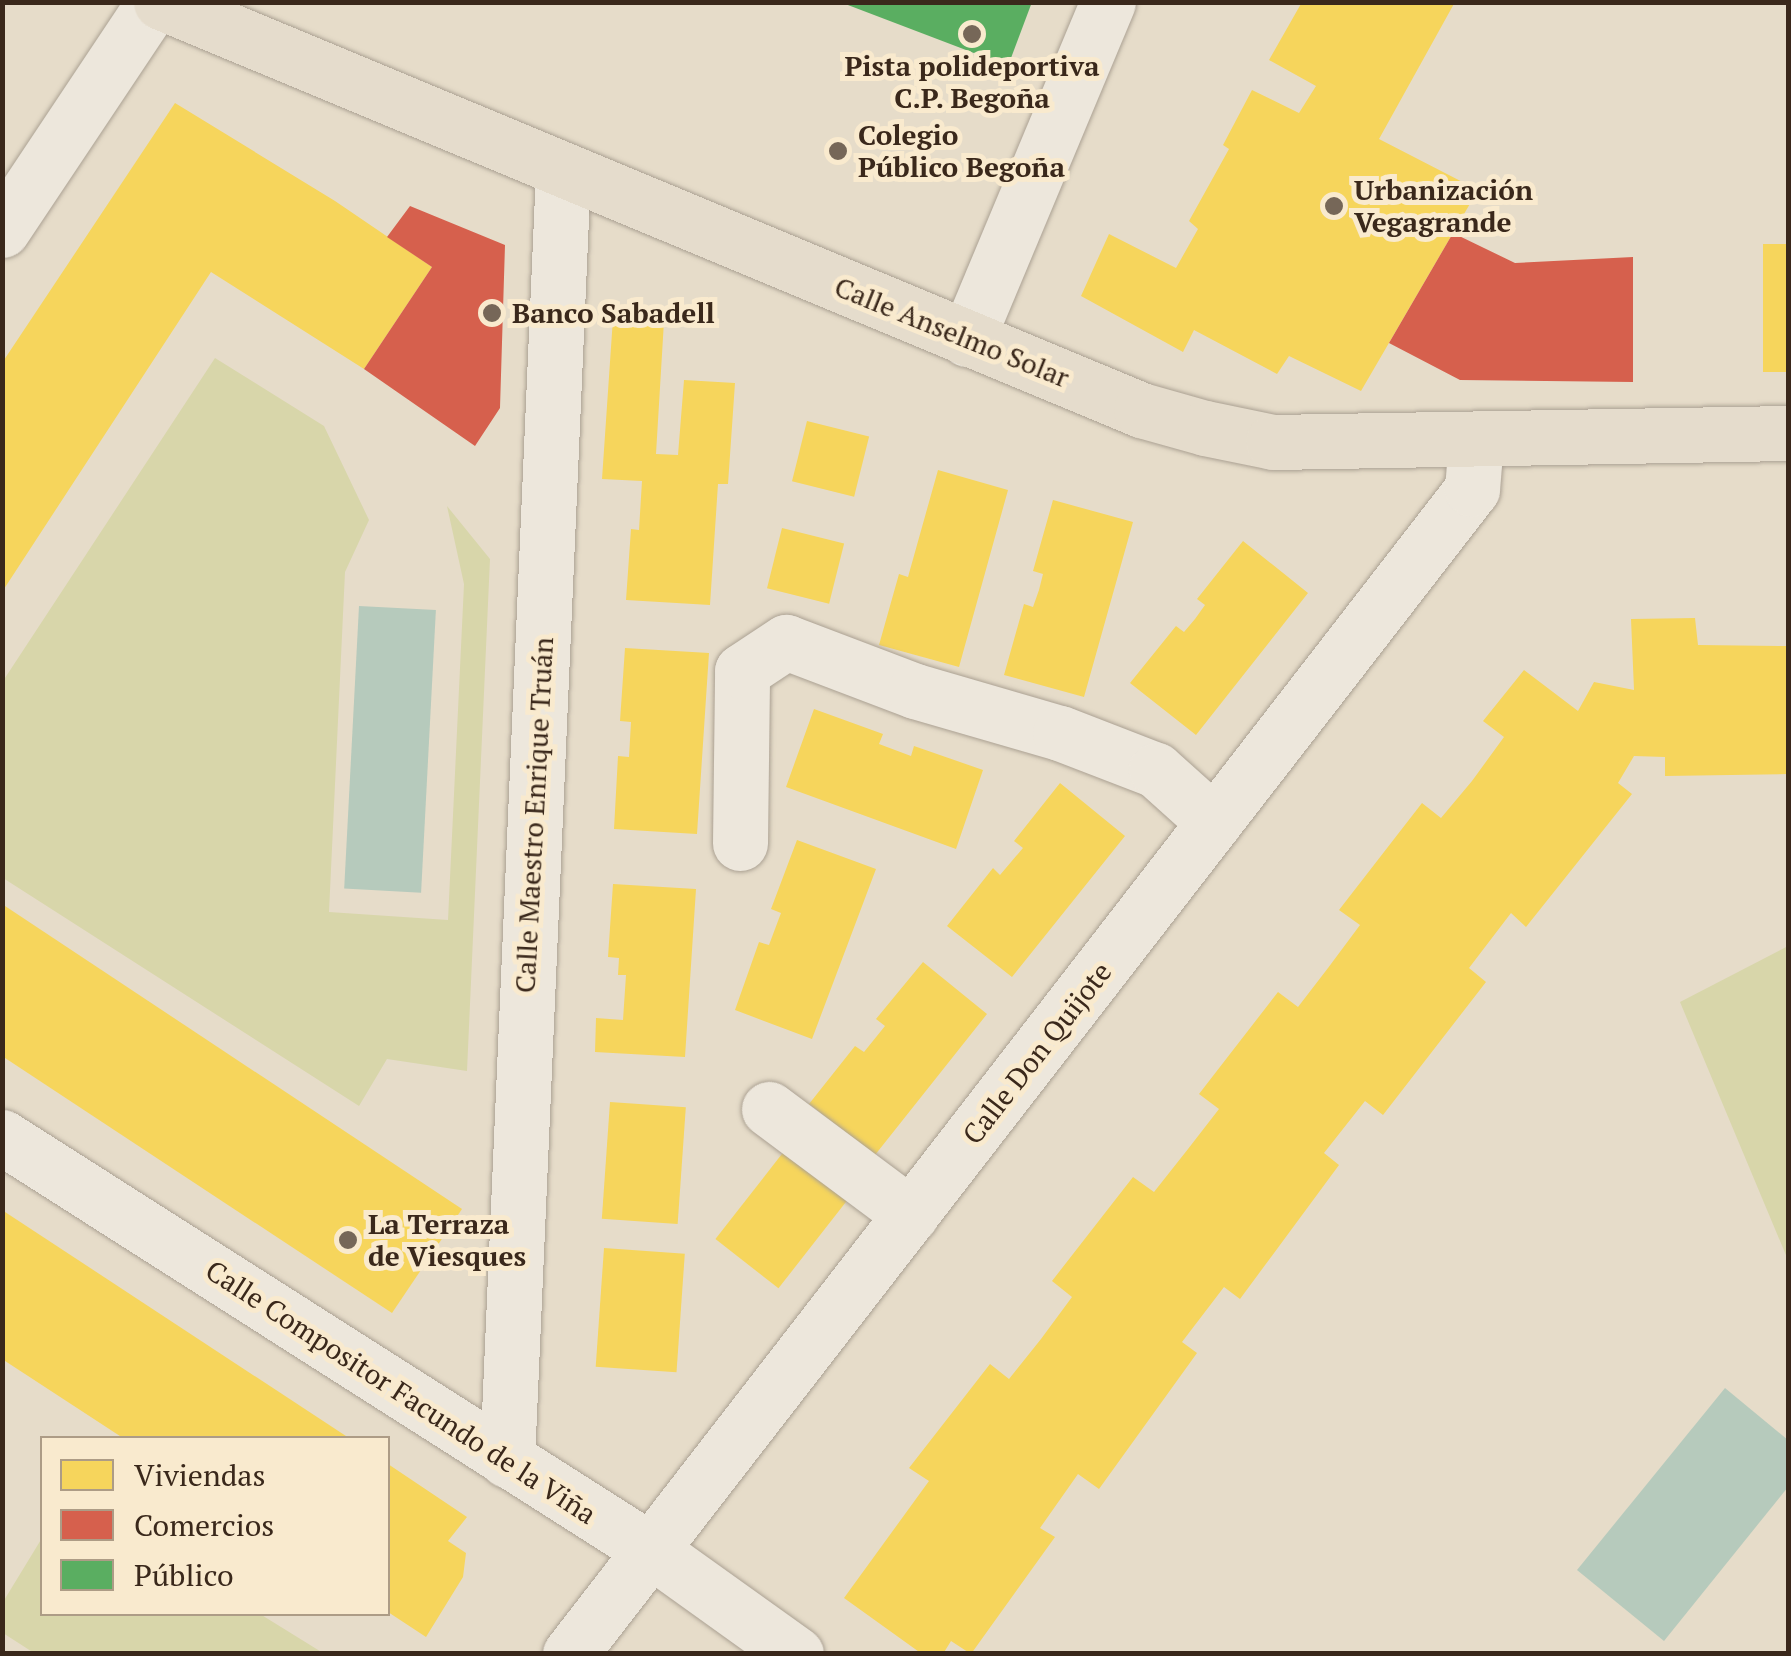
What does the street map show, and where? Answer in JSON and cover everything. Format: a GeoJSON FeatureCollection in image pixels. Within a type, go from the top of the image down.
{"type":"FeatureCollection","features":[{"type":"Feature","properties":{"kind":"main road","name":"Calle Anselmo Solar"},"geometry":{"type":"LineString","coordinates":[[158,2],[1141,410],[1273,442],[1788,433]]}},
{"type":"Feature","properties":{"kind":"street"},"geometry":{"type":"LineString","coordinates":[[2,230],[158,2]]}},
{"type":"Feature","properties":{"kind":"street"},"geometry":{"type":"LineString","coordinates":[[966,339],[1108,2]]}},
{"type":"Feature","properties":{"kind":"street","name":"Calle Maestro Enrique Truán"},"geometry":{"type":"LineString","coordinates":[[508,1460],[563,170]]}},
{"type":"Feature","properties":{"kind":"street","name":"Calle Don Quijote"},"geometry":{"type":"LineString","coordinates":[[570,1654],[1472,489],[1476,440]]}},
{"type":"Feature","properties":{"kind":"street"},"geometry":{"type":"LineString","coordinates":[[740,843],[742,672],[786,642],[916,691],[1060,734],[1156,770],[1214,822]]}},
{"type":"Feature","properties":{"kind":"street"},"geometry":{"type":"LineString","coordinates":[[768,1109],[912,1215]]}},
{"type":"Feature","properties":{"kind":"street","name":"Calle Compositor Facundo de la Viña"},"geometry":{"type":"LineString","coordinates":[[2,1137],[652,1551],[796,1654]]}},
{"type":"Feature","properties":{"kind":"shaded area"},"geometry":{"type":"Polygon","coordinates":[[[215,358],[324,426],[369,520],[345,572],[329,912],[448,920],[464,584],[447,506],[490,559],[467,1071],[387,1059],[359,1106],[3,878],[3,681],[215,358]]]}},
{"type":"Feature","properties":{"kind":"shaded area"},"geometry":{"type":"Polygon","coordinates":[[[359,606],[436,610],[421,893],[344,889],[359,606]]]}},
{"type":"Feature","properties":{"kind":"shaded area"},"geometry":{"type":"Polygon","coordinates":[[[1788,946],[1788,1260],[1680,1002],[1788,946]]]}},
{"type":"Feature","properties":{"kind":"shaded area"},"geometry":{"type":"Polygon","coordinates":[[[1725,1388],[1788,1440],[1788,1487],[1664,1641],[1577,1570],[1725,1388]]]}},
{"type":"Feature","properties":{"kind":"shaded area"},"geometry":{"type":"Polygon","coordinates":[[[40,1541],[40,1616],[263,1616],[323,1653],[34,1653],[3,1633],[3,1602],[40,1541]]]}},
{"type":"Feature","properties":{"kind":"building: Viviendas","name":"Urbanización Vegagrande"},"geometry":{"type":"Polygon","coordinates":[[[1302,2],[1455,2],[1379,139],[1478,190],[1361,391],[1289,356],[1277,374],[1194,330],[1183,352],[1081,296],[1109,234],[1176,268],[1198,229],[1189,221],[1229,149],[1223,145],[1252,90],[1299,113],[1316,86],[1269,60],[1302,2]]]}},
{"type":"Feature","properties":{"kind":"building: Viviendas"},"geometry":{"type":"Polygon","coordinates":[[[175,103],[335,201],[432,267],[364,369],[211,272],[2,592],[2,363],[175,103]]]}},
{"type":"Feature","properties":{"kind":"building: Viviendas"},"geometry":{"type":"Polygon","coordinates":[[[1763,244],[1788,244],[1788,372],[1763,372],[1763,244]]]}},
{"type":"Feature","properties":{"kind":"building: Viviendas"},"geometry":{"type":"Polygon","coordinates":[[[613,318],[664,321],[656,454],[678,455],[684,380],[735,383],[728,484],[718,484],[710,605],[626,600],[631,529],[639,530],[642,481],[602,479],[613,318]]]}},
{"type":"Feature","properties":{"kind":"building: Viviendas"},"geometry":{"type":"Polygon","coordinates":[[[807,421],[869,436],[854,497],[792,481],[807,421]]]}},
{"type":"Feature","properties":{"kind":"building: Viviendas"},"geometry":{"type":"Polygon","coordinates":[[[938,470],[1008,490],[959,667],[879,645],[899,574],[908,577],[938,470]]]}},
{"type":"Feature","properties":{"kind":"building: Viviendas"},"geometry":{"type":"Polygon","coordinates":[[[1053,500],[1133,522],[1084,697],[1004,675],[1024,604],[1033,607],[1039,590],[1043,574],[1033,571],[1053,500]]]}},
{"type":"Feature","properties":{"kind":"building: Viviendas"},"geometry":{"type":"Polygon","coordinates":[[[782,528],[844,543],[829,604],[767,588],[782,528]]]}},
{"type":"Feature","properties":{"kind":"building: Viviendas"},"geometry":{"type":"Polygon","coordinates":[[[1243,541],[1308,593],[1196,735],[1130,683],[1176,626],[1184,632],[1195,619],[1205,605],[1197,599],[1243,541]]]}},
{"type":"Feature","properties":{"kind":"building: Viviendas"},"geometry":{"type":"Polygon","coordinates":[[[1695,618],[1698,645],[1788,646],[1788,774],[1665,776],[1665,757],[1634,756],[1618,783],[1632,794],[1526,927],[1511,913],[1469,968],[1486,982],[1383,1115],[1365,1101],[1324,1153],[1339,1165],[1240,1299],[1224,1287],[1182,1342],[1197,1353],[1099,1489],[1078,1474],[1040,1528],[1055,1537],[971,1654],[951,1641],[943,1654],[922,1654],[844,1598],[929,1481],[909,1468],[990,1364],[1009,1379],[1041,1339],[1072,1297],[1052,1281],[1133,1177],[1154,1192],[1188,1149],[1219,1109],[1199,1094],[1278,992],[1298,1007],[1360,925],[1339,910],[1422,803],[1441,818],[1504,737],[1483,721],[1524,670],[1578,711],[1594,682],[1634,690],[1631,619],[1695,618]]]}},
{"type":"Feature","properties":{"kind":"building: Viviendas"},"geometry":{"type":"Polygon","coordinates":[[[625,648],[709,653],[697,834],[614,829],[618,756],[629,757],[631,722],[620,721],[625,648]]]}},
{"type":"Feature","properties":{"kind":"building: Viviendas"},"geometry":{"type":"Polygon","coordinates":[[[814,709],[883,734],[879,744],[911,756],[914,746],[983,770],[956,849],[786,787],[814,709]]]}},
{"type":"Feature","properties":{"kind":"building: Viviendas"},"geometry":{"type":"Polygon","coordinates":[[[1060,783],[1125,836],[1012,977],[947,926],[993,868],[1000,875],[1023,848],[1014,841],[1060,783]]]}},
{"type":"Feature","properties":{"kind":"building: Viviendas"},"geometry":{"type":"Polygon","coordinates":[[[797,840],[876,869],[812,1039],[735,1010],[759,942],[769,945],[781,913],[771,909],[797,840]]]}},
{"type":"Feature","properties":{"kind":"building: Viviendas"},"geometry":{"type":"Polygon","coordinates":[[[613,884],[696,889],[685,1057],[595,1052],[596,1018],[623,1020],[626,975],[618,975],[619,958],[608,957],[613,884]]]}},
{"type":"Feature","properties":{"kind":"building: Viviendas"},"geometry":{"type":"Polygon","coordinates":[[[2,904],[462,1209],[392,1313],[2,1056],[2,904]]]}},
{"type":"Feature","properties":{"kind":"building: Viviendas"},"geometry":{"type":"Polygon","coordinates":[[[923,962],[987,1014],[875,1155],[809,1104],[855,1046],[864,1052],[885,1026],[876,1019],[923,962]]]}},
{"type":"Feature","properties":{"kind":"building: Viviendas"},"geometry":{"type":"Polygon","coordinates":[[[610,1102],[686,1107],[678,1224],[602,1219],[610,1102]]]}},
{"type":"Feature","properties":{"kind":"building: Viviendas"},"geometry":{"type":"Polygon","coordinates":[[[785,1150],[848,1199],[778,1288],[715,1239],[785,1150]]]}},
{"type":"Feature","properties":{"kind":"building: Viviendas"},"geometry":{"type":"Polygon","coordinates":[[[2,1210],[346,1436],[120,1436],[2,1359],[2,1210]]]}},
{"type":"Feature","properties":{"kind":"building: Viviendas"},"geometry":{"type":"Polygon","coordinates":[[[604,1248],[685,1254],[677,1372],[596,1367],[604,1248]]]}},
{"type":"Feature","properties":{"kind":"building: Viviendas"},"geometry":{"type":"Polygon","coordinates":[[[390,1465],[467,1517],[448,1541],[466,1553],[463,1577],[426,1637],[390,1613],[390,1465]]]}},
{"type":"Feature","properties":{"kind":"building: Comercios"},"geometry":{"type":"Polygon","coordinates":[[[410,206],[505,245],[500,408],[475,446],[364,369],[432,267],[387,237],[410,206]]]}},
{"type":"Feature","properties":{"kind":"building: Comercios"},"geometry":{"type":"Polygon","coordinates":[[[1453,233],[1515,263],[1633,257],[1633,382],[1460,380],[1389,343],[1453,233]]]}},
{"type":"Feature","properties":{"kind":"building: Público","name":"Pista polideportiva C.P. Begoña"},"geometry":{"type":"Polygon","coordinates":[[[840,2],[1032,2],[1008,66],[840,2]]]}},
{"type":"Feature","properties":{"kind":"place","name":"Pista polideportiva C.P. Begoña"},"geometry":{"type":"Point","coordinates":[972,34]}},
{"type":"Feature","properties":{"kind":"place","name":"Colegio Público Begoña"},"geometry":{"type":"Point","coordinates":[838,151]}},
{"type":"Feature","properties":{"kind":"place","name":"Urbanización Vegagrande"},"geometry":{"type":"Point","coordinates":[1334,206]}},
{"type":"Feature","properties":{"kind":"place","name":"Banco Sabadell"},"geometry":{"type":"Point","coordinates":[492,313]}},
{"type":"Feature","properties":{"kind":"place","name":"La Terraza de Viesques"},"geometry":{"type":"Point","coordinates":[348,1240]}}]}
